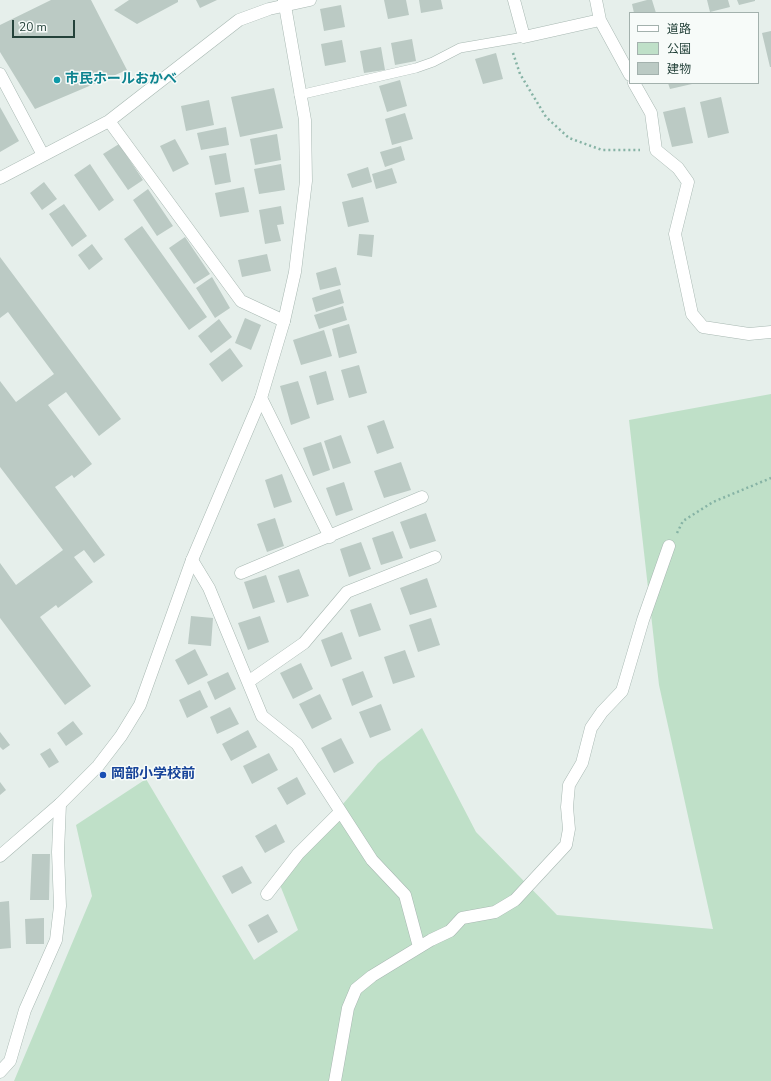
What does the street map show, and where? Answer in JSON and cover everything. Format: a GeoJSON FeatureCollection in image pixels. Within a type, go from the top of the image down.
{"type":"FeatureCollection","features":[{"type":"Feature","properties":{"kind":"street"},"geometry":{"type":"LineString","coordinates":[[0,178],[109,121],[239,20],[284,3],[310,0]]}},
{"type":"Feature","properties":{"kind":"street"},"geometry":{"type":"LineString","coordinates":[[514,0],[524,37],[600,20]]}},
{"type":"Feature","properties":{"kind":"street"},"geometry":{"type":"LineString","coordinates":[[596,0],[600,20],[629,73]]}},
{"type":"Feature","properties":{"kind":"street"},"geometry":{"type":"LineString","coordinates":[[0,856],[60,804],[98,766],[121,736],[140,706],[192,560],[261,398],[284,321],[295,272],[306,181],[305,120],[299,95],[284,3]]}},
{"type":"Feature","properties":{"kind":"street"},"geometry":{"type":"LineString","coordinates":[[0,74],[43,155]]}},
{"type":"Feature","properties":{"kind":"street"},"geometry":{"type":"LineString","coordinates":[[635,84],[651,113],[656,150],[678,168],[688,182],[675,234],[692,314],[703,327],[749,334],[771,332]]}},
{"type":"Feature","properties":{"kind":"street"},"geometry":{"type":"LineString","coordinates":[[109,121],[242,301],[284,321]]}},
{"type":"Feature","properties":{"kind":"street"},"geometry":{"type":"LineString","coordinates":[[261,398],[330,537]]}},
{"type":"Feature","properties":{"kind":"street"},"geometry":{"type":"LineString","coordinates":[[241,573],[330,537],[422,497]]}},
{"type":"Feature","properties":{"kind":"street"},"geometry":{"type":"LineString","coordinates":[[335,1081],[348,1008],[356,989],[372,976],[419,947],[450,931],[462,918],[495,912],[515,900],[566,845],[569,829],[567,808],[569,785],[582,763],[591,728],[602,712],[622,691],[643,620],[669,546]]}},
{"type":"Feature","properties":{"kind":"street"},"geometry":{"type":"LineString","coordinates":[[248,682],[304,643],[347,592],[435,557]]}},
{"type":"Feature","properties":{"kind":"street"},"geometry":{"type":"LineString","coordinates":[[192,560],[209,588],[262,716],[297,744],[372,860],[405,895],[419,947]]}},
{"type":"Feature","properties":{"kind":"street"},"geometry":{"type":"LineString","coordinates":[[0,1072],[10,1061],[25,1010],[56,940],[60,906],[58,852],[60,804]]}},
{"type":"Feature","properties":{"kind":"street"},"geometry":{"type":"LineString","coordinates":[[267,894],[298,854],[340,812]]}},
{"type":"Feature","properties":{"kind":"lane"},"geometry":{"type":"LineString","coordinates":[[299,95],[416,68],[433,62],[460,48],[524,37]]}},
{"type":"Feature","properties":{"kind":"path"},"geometry":{"type":"LineString","coordinates":[[509,39],[520,74],[546,117],[569,138],[602,150],[656,150]]}},
{"type":"Feature","properties":{"kind":"path"},"geometry":{"type":"LineString","coordinates":[[669,546],[683,521],[713,502],[771,478]]}},
{"type":"Feature","properties":{"kind":"green space"},"geometry":{"type":"Polygon","coordinates":[[[771,394],[771,1081],[14,1081],[92,896],[76,825],[146,779],[254,960],[298,930],[278,880],[378,763],[422,728],[476,832],[557,915],[713,929],[659,685],[629,420],[771,394]]]}},
{"type":"Feature","properties":{"kind":"building"},"geometry":{"type":"Polygon","coordinates":[[[51,0],[91,0],[127,70],[35,109],[0,52],[0,25],[51,0]]]}},
{"type":"Feature","properties":{"kind":"building"},"geometry":{"type":"Polygon","coordinates":[[[129,0],[178,0],[178,2],[137,24],[114,10],[129,0]]]}},
{"type":"Feature","properties":{"kind":"building"},"geometry":{"type":"Polygon","coordinates":[[[196,0],[217,0],[200,8],[196,0]]]}},
{"type":"Feature","properties":{"kind":"building"},"geometry":{"type":"Polygon","coordinates":[[[384,0],[406,0],[409,15],[388,19],[384,0]]]}},
{"type":"Feature","properties":{"kind":"building"},"geometry":{"type":"Polygon","coordinates":[[[419,0],[441,0],[443,9],[421,13],[419,0]]]}},
{"type":"Feature","properties":{"kind":"building"},"geometry":{"type":"Polygon","coordinates":[[[652,0],[656,12],[634,12],[632,4],[652,0]]]}},
{"type":"Feature","properties":{"kind":"building"},"geometry":{"type":"Polygon","coordinates":[[[707,0],[728,0],[730,7],[710,12],[707,0]]]}},
{"type":"Feature","properties":{"kind":"building"},"geometry":{"type":"Polygon","coordinates":[[[737,0],[755,0],[755,1],[739,5],[737,0]]]}},
{"type":"Feature","properties":{"kind":"building"},"geometry":{"type":"Polygon","coordinates":[[[341,5],[345,27],[324,31],[320,9],[341,5]]]}},
{"type":"Feature","properties":{"kind":"building"},"geometry":{"type":"Polygon","coordinates":[[[771,31],[771,67],[770,67],[762,33],[771,31]]]}},
{"type":"Feature","properties":{"kind":"building"},"geometry":{"type":"Polygon","coordinates":[[[412,39],[416,61],[395,65],[391,43],[412,39]]]}},
{"type":"Feature","properties":{"kind":"building"},"geometry":{"type":"Polygon","coordinates":[[[342,40],[346,62],[325,66],[321,44],[342,40]]]}},
{"type":"Feature","properties":{"kind":"building"},"geometry":{"type":"Polygon","coordinates":[[[381,47],[385,70],[364,73],[360,51],[381,47]]]}},
{"type":"Feature","properties":{"kind":"building"},"geometry":{"type":"Polygon","coordinates":[[[496,53],[503,79],[483,84],[475,59],[496,53]]]}},
{"type":"Feature","properties":{"kind":"building"},"geometry":{"type":"Polygon","coordinates":[[[400,80],[407,106],[387,112],[379,86],[400,80]]]}},
{"type":"Feature","properties":{"kind":"building"},"geometry":{"type":"Polygon","coordinates":[[[668,84],[692,84],[670,89],[668,84]]]}},
{"type":"Feature","properties":{"kind":"building"},"geometry":{"type":"Polygon","coordinates":[[[274,88],[283,128],[240,137],[231,97],[274,88]]]}},
{"type":"Feature","properties":{"kind":"building"},"geometry":{"type":"Polygon","coordinates":[[[721,97],[729,133],[708,138],[700,102],[721,97]]]}},
{"type":"Feature","properties":{"kind":"building"},"geometry":{"type":"Polygon","coordinates":[[[209,100],[214,125],[186,131],[181,106],[209,100]]]}},
{"type":"Feature","properties":{"kind":"building"},"geometry":{"type":"Polygon","coordinates":[[[0,107],[19,141],[0,152],[0,107]]]}},
{"type":"Feature","properties":{"kind":"building"},"geometry":{"type":"Polygon","coordinates":[[[685,107],[693,143],[672,147],[663,112],[685,107]]]}},
{"type":"Feature","properties":{"kind":"building"},"geometry":{"type":"Polygon","coordinates":[[[405,113],[413,139],[392,145],[385,119],[405,113]]]}},
{"type":"Feature","properties":{"kind":"building"},"geometry":{"type":"Polygon","coordinates":[[[226,127],[229,145],[201,150],[197,133],[226,127]]]}},
{"type":"Feature","properties":{"kind":"building"},"geometry":{"type":"Polygon","coordinates":[[[277,134],[281,160],[255,165],[250,139],[277,134]]]}},
{"type":"Feature","properties":{"kind":"building"},"geometry":{"type":"Polygon","coordinates":[[[175,139],[189,164],[173,172],[160,146],[175,139]]]}},
{"type":"Feature","properties":{"kind":"building"},"geometry":{"type":"Polygon","coordinates":[[[119,144],[143,180],[128,190],[103,154],[119,144]]]}},
{"type":"Feature","properties":{"kind":"building"},"geometry":{"type":"Polygon","coordinates":[[[401,146],[405,160],[385,167],[380,152],[401,146]]]}},
{"type":"Feature","properties":{"kind":"building"},"geometry":{"type":"Polygon","coordinates":[[[226,153],[231,182],[215,185],[209,156],[226,153]]]}},
{"type":"Feature","properties":{"kind":"building"},"geometry":{"type":"Polygon","coordinates":[[[90,164],[114,200],[99,211],[74,175],[90,164]]]}},
{"type":"Feature","properties":{"kind":"building"},"geometry":{"type":"Polygon","coordinates":[[[281,164],[285,190],[259,194],[254,169],[281,164]]]}},
{"type":"Feature","properties":{"kind":"building"},"geometry":{"type":"Polygon","coordinates":[[[368,167],[372,182],[352,188],[347,174],[368,167]]]}},
{"type":"Feature","properties":{"kind":"building"},"geometry":{"type":"Polygon","coordinates":[[[392,168],[397,183],[376,189],[372,174],[392,168]]]}},
{"type":"Feature","properties":{"kind":"building"},"geometry":{"type":"Polygon","coordinates":[[[44,182],[57,199],[42,210],[30,193],[44,182]]]}},
{"type":"Feature","properties":{"kind":"building"},"geometry":{"type":"Polygon","coordinates":[[[244,187],[249,212],[220,217],[215,193],[244,187]]]}},
{"type":"Feature","properties":{"kind":"building"},"geometry":{"type":"Polygon","coordinates":[[[148,189],[173,226],[157,236],[133,200],[148,189]]]}},
{"type":"Feature","properties":{"kind":"building"},"geometry":{"type":"Polygon","coordinates":[[[363,197],[369,222],[348,227],[342,202],[363,197]]]}},
{"type":"Feature","properties":{"kind":"building"},"geometry":{"type":"Polygon","coordinates":[[[64,204],[87,236],[72,247],[49,214],[64,204]]]}},
{"type":"Feature","properties":{"kind":"building"},"geometry":{"type":"Polygon","coordinates":[[[281,206],[284,224],[277,225],[281,241],[265,244],[259,210],[281,206]]]}},
{"type":"Feature","properties":{"kind":"building"},"geometry":{"type":"Polygon","coordinates":[[[142,226],[207,317],[189,330],[124,239],[142,226]]]}},
{"type":"Feature","properties":{"kind":"building"},"geometry":{"type":"Polygon","coordinates":[[[359,234],[374,235],[372,257],[357,255],[359,234]]]}},
{"type":"Feature","properties":{"kind":"building"},"geometry":{"type":"Polygon","coordinates":[[[185,237],[210,274],[194,284],[169,248],[185,237]]]}},
{"type":"Feature","properties":{"kind":"building"},"geometry":{"type":"Polygon","coordinates":[[[92,244],[103,259],[89,270],[78,255],[92,244]]]}},
{"type":"Feature","properties":{"kind":"building"},"geometry":{"type":"Polygon","coordinates":[[[267,254],[271,271],[242,277],[238,260],[267,254]]]}},
{"type":"Feature","properties":{"kind":"building"},"geometry":{"type":"Polygon","coordinates":[[[0,257],[121,419],[99,436],[66,392],[48,405],[92,464],[74,478],[72,475],[55,487],[105,555],[94,563],[84,550],[74,557],[93,582],[58,608],[56,605],[40,617],[91,686],[65,705],[0,618],[0,563],[16,585],[63,550],[0,467],[0,381],[16,402],[54,374],[8,312],[0,318],[0,257]]]}},
{"type":"Feature","properties":{"kind":"building"},"geometry":{"type":"Polygon","coordinates":[[[336,267],[341,285],[320,290],[316,273],[336,267]]]}},
{"type":"Feature","properties":{"kind":"building"},"geometry":{"type":"Polygon","coordinates":[[[212,277],[230,308],[215,318],[196,288],[212,277]]]}},
{"type":"Feature","properties":{"kind":"building"},"geometry":{"type":"Polygon","coordinates":[[[340,289],[344,303],[316,312],[312,298],[340,289]]]}},
{"type":"Feature","properties":{"kind":"building"},"geometry":{"type":"Polygon","coordinates":[[[343,306],[347,320],[319,329],[314,315],[343,306]]]}},
{"type":"Feature","properties":{"kind":"building"},"geometry":{"type":"Polygon","coordinates":[[[245,318],[261,325],[251,350],[235,343],[245,318]]]}},
{"type":"Feature","properties":{"kind":"building"},"geometry":{"type":"Polygon","coordinates":[[[219,319],[232,337],[211,353],[198,336],[219,319]]]}},
{"type":"Feature","properties":{"kind":"building"},"geometry":{"type":"Polygon","coordinates":[[[349,324],[357,353],[339,358],[332,329],[349,324]]]}},
{"type":"Feature","properties":{"kind":"building"},"geometry":{"type":"Polygon","coordinates":[[[324,330],[332,356],[301,365],[293,340],[324,330]]]}},
{"type":"Feature","properties":{"kind":"building"},"geometry":{"type":"Polygon","coordinates":[[[230,348],[243,366],[222,382],[209,364],[230,348]]]}},
{"type":"Feature","properties":{"kind":"building"},"geometry":{"type":"Polygon","coordinates":[[[359,365],[367,393],[349,398],[341,370],[359,365]]]}},
{"type":"Feature","properties":{"kind":"building"},"geometry":{"type":"Polygon","coordinates":[[[326,371],[334,400],[317,405],[309,376],[326,371]]]}},
{"type":"Feature","properties":{"kind":"building"},"geometry":{"type":"Polygon","coordinates":[[[298,381],[310,418],[291,425],[280,386],[298,381]]]}},
{"type":"Feature","properties":{"kind":"building"},"geometry":{"type":"Polygon","coordinates":[[[384,420],[394,448],[377,454],[367,426],[384,420]]]}},
{"type":"Feature","properties":{"kind":"building"},"geometry":{"type":"Polygon","coordinates":[[[341,435],[351,463],[333,469],[324,441],[341,435]]]}},
{"type":"Feature","properties":{"kind":"building"},"geometry":{"type":"Polygon","coordinates":[[[321,442],[330,470],[313,476],[303,448],[321,442]]]}},
{"type":"Feature","properties":{"kind":"building"},"geometry":{"type":"Polygon","coordinates":[[[401,462],[411,490],[384,498],[374,471],[401,462]]]}},
{"type":"Feature","properties":{"kind":"building"},"geometry":{"type":"Polygon","coordinates":[[[282,474],[292,502],[274,508],[265,480],[282,474]]]}},
{"type":"Feature","properties":{"kind":"building"},"geometry":{"type":"Polygon","coordinates":[[[344,482],[353,510],[336,516],[326,488],[344,482]]]}},
{"type":"Feature","properties":{"kind":"building"},"geometry":{"type":"Polygon","coordinates":[[[426,513],[436,541],[410,549],[400,522],[426,513]]]}},
{"type":"Feature","properties":{"kind":"building"},"geometry":{"type":"Polygon","coordinates":[[[275,518],[284,546],[267,552],[257,524],[275,518]]]}},
{"type":"Feature","properties":{"kind":"building"},"geometry":{"type":"Polygon","coordinates":[[[393,531],[403,558],[381,565],[372,538],[393,531]]]}},
{"type":"Feature","properties":{"kind":"building"},"geometry":{"type":"Polygon","coordinates":[[[361,542],[371,569],[349,577],[340,549],[361,542]]]}},
{"type":"Feature","properties":{"kind":"building"},"geometry":{"type":"Polygon","coordinates":[[[299,569],[309,596],[287,603],[278,576],[299,569]]]}},
{"type":"Feature","properties":{"kind":"building"},"geometry":{"type":"Polygon","coordinates":[[[266,575],[275,602],[253,609],[244,582],[266,575]]]}},
{"type":"Feature","properties":{"kind":"building"},"geometry":{"type":"Polygon","coordinates":[[[427,578],[437,607],[410,615],[400,588],[427,578]]]}},
{"type":"Feature","properties":{"kind":"building"},"geometry":{"type":"Polygon","coordinates":[[[371,603],[381,630],[359,637],[350,610],[371,603]]]}},
{"type":"Feature","properties":{"kind":"building"},"geometry":{"type":"Polygon","coordinates":[[[191,616],[213,618],[211,646],[188,644],[191,616]]]}},
{"type":"Feature","properties":{"kind":"building"},"geometry":{"type":"Polygon","coordinates":[[[260,616],[269,642],[248,650],[238,623],[260,616]]]}},
{"type":"Feature","properties":{"kind":"building"},"geometry":{"type":"Polygon","coordinates":[[[431,618],[440,645],[418,652],[409,625],[431,618]]]}},
{"type":"Feature","properties":{"kind":"building"},"geometry":{"type":"Polygon","coordinates":[[[342,632],[352,659],[331,667],[321,640],[342,632]]]}},
{"type":"Feature","properties":{"kind":"building"},"geometry":{"type":"Polygon","coordinates":[[[195,649],[208,675],[188,685],[175,660],[195,649]]]}},
{"type":"Feature","properties":{"kind":"building"},"geometry":{"type":"Polygon","coordinates":[[[405,650],[415,677],[393,684],[384,657],[405,650]]]}},
{"type":"Feature","properties":{"kind":"building"},"geometry":{"type":"Polygon","coordinates":[[[301,663],[313,689],[293,699],[280,673],[301,663]]]}},
{"type":"Feature","properties":{"kind":"building"},"geometry":{"type":"Polygon","coordinates":[[[363,671],[373,697],[352,706],[342,679],[363,671]]]}},
{"type":"Feature","properties":{"kind":"building"},"geometry":{"type":"Polygon","coordinates":[[[228,672],[236,689],[215,700],[207,682],[228,672]]]}},
{"type":"Feature","properties":{"kind":"building"},"geometry":{"type":"Polygon","coordinates":[[[200,690],[208,707],[187,718],[179,700],[200,690]]]}},
{"type":"Feature","properties":{"kind":"building"},"geometry":{"type":"Polygon","coordinates":[[[320,694],[332,719],[312,729],[299,704],[320,694]]]}},
{"type":"Feature","properties":{"kind":"building"},"geometry":{"type":"Polygon","coordinates":[[[381,704],[391,730],[370,738],[359,712],[381,704]]]}},
{"type":"Feature","properties":{"kind":"building"},"geometry":{"type":"Polygon","coordinates":[[[230,707],[239,724],[217,734],[210,717],[230,707]]]}},
{"type":"Feature","properties":{"kind":"building"},"geometry":{"type":"Polygon","coordinates":[[[73,721],[83,734],[66,746],[57,733],[73,721]]]}},
{"type":"Feature","properties":{"kind":"building"},"geometry":{"type":"Polygon","coordinates":[[[248,730],[257,747],[231,761],[222,744],[248,730]]]}},
{"type":"Feature","properties":{"kind":"building"},"geometry":{"type":"Polygon","coordinates":[[[0,732],[10,745],[3,750],[0,747],[0,732]]]}},
{"type":"Feature","properties":{"kind":"building"},"geometry":{"type":"Polygon","coordinates":[[[341,738],[354,763],[334,773],[321,748],[341,738]]]}},
{"type":"Feature","properties":{"kind":"building"},"geometry":{"type":"Polygon","coordinates":[[[50,748],[59,762],[49,768],[40,754],[50,748]]]}},
{"type":"Feature","properties":{"kind":"building"},"geometry":{"type":"Polygon","coordinates":[[[269,753],[278,770],[252,784],[243,766],[269,753]]]}},
{"type":"Feature","properties":{"kind":"building"},"geometry":{"type":"Polygon","coordinates":[[[297,777],[306,794],[287,805],[277,788],[297,777]]]}},
{"type":"Feature","properties":{"kind":"building"},"geometry":{"type":"Polygon","coordinates":[[[0,782],[6,790],[0,795],[0,782]]]}},
{"type":"Feature","properties":{"kind":"building"},"geometry":{"type":"Polygon","coordinates":[[[276,824],[285,842],[265,853],[255,836],[276,824]]]}},
{"type":"Feature","properties":{"kind":"building"},"geometry":{"type":"Polygon","coordinates":[[[32,854],[50,854],[49,900],[30,900],[32,854]]]}},
{"type":"Feature","properties":{"kind":"building"},"geometry":{"type":"Polygon","coordinates":[[[242,866],[252,883],[232,894],[222,876],[242,866]]]}},
{"type":"Feature","properties":{"kind":"building"},"geometry":{"type":"Polygon","coordinates":[[[9,901],[11,948],[0,949],[0,902],[9,901]]]}},
{"type":"Feature","properties":{"kind":"building"},"geometry":{"type":"Polygon","coordinates":[[[268,914],[278,932],[258,943],[248,925],[268,914]]]}},
{"type":"Feature","properties":{"kind":"building"},"geometry":{"type":"Polygon","coordinates":[[[44,918],[44,944],[26,944],[25,919],[44,918]]]}},
{"type":"Feature","properties":{"kind":"place","name":"市民ホールおかべ"},"geometry":{"type":"Point","coordinates":[57,80]}},
{"type":"Feature","properties":{"kind":"place","name":"岡部小学校前"},"geometry":{"type":"Point","coordinates":[103,775]}}]}
